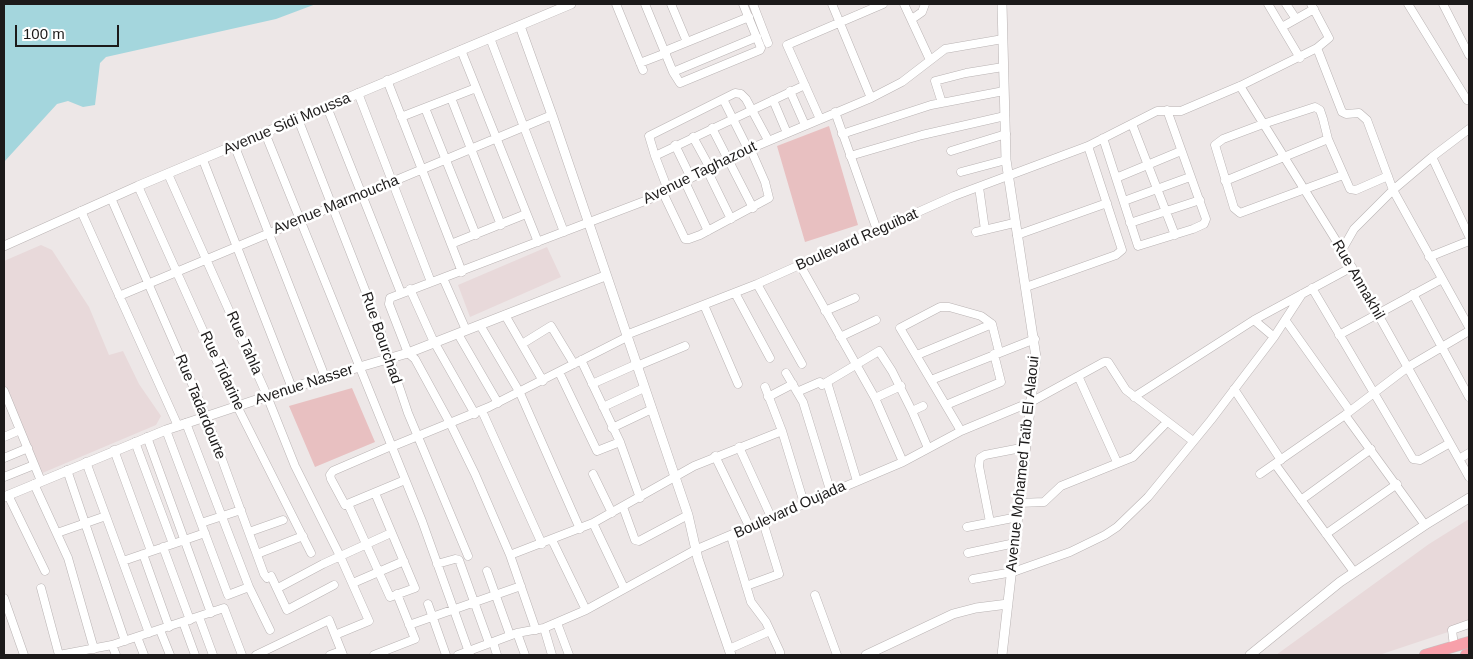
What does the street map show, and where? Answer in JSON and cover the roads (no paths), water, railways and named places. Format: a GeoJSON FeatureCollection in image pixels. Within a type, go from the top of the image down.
{"type":"FeatureCollection","features":[{"type":"Feature","properties":{"kind":"main road"},"geometry":{"type":"LineString","coordinates":[[1425,655],[1469,642]]}},
{"type":"Feature","properties":{"kind":"street","name":"Avenue Sidi Moussa"},"geometry":{"type":"LineString","coordinates":[[4,246],[138,186],[571,4]]}},
{"type":"Feature","properties":{"kind":"street"},"geometry":{"type":"LineString","coordinates":[[616,4],[642,66],[686,42],[749,18]]}},
{"type":"Feature","properties":{"kind":"street"},"geometry":{"type":"LineString","coordinates":[[645,4],[677,81],[682,82],[753,54],[761,48],[743,4]]}},
{"type":"Feature","properties":{"kind":"street"},"geometry":{"type":"LineString","coordinates":[[671,4],[686,42]]}},
{"type":"Feature","properties":{"kind":"street"},"geometry":{"type":"LineString","coordinates":[[753,4],[768,43]]}},
{"type":"Feature","properties":{"kind":"street"},"geometry":{"type":"LineString","coordinates":[[832,4],[871,98]]}},
{"type":"Feature","properties":{"kind":"street"},"geometry":{"type":"LineString","coordinates":[[820,119],[787,45],[839,21],[883,4]]}},
{"type":"Feature","properties":{"kind":"street"},"geometry":{"type":"LineString","coordinates":[[904,4],[930,60]]}},
{"type":"Feature","properties":{"kind":"street"},"geometry":{"type":"LineString","coordinates":[[912,19],[922,12],[926,4]]}},
{"type":"Feature","properties":{"kind":"street","name":"Avenue Mohamed Taïb El Alaoui"},"geometry":{"type":"LineString","coordinates":[[1002,4],[1006,160],[1014,223],[1035,339],[1036,363],[1002,655]]}},
{"type":"Feature","properties":{"kind":"street"},"geometry":{"type":"LineString","coordinates":[[1268,4],[1300,58]]}},
{"type":"Feature","properties":{"kind":"street"},"geometry":{"type":"LineString","coordinates":[[1286,4],[1296,18]]}},
{"type":"Feature","properties":{"kind":"street"},"geometry":{"type":"LineString","coordinates":[[1408,4],[1466,100]]}},
{"type":"Feature","properties":{"kind":"street"},"geometry":{"type":"LineString","coordinates":[[1443,4],[1469,55]]}},
{"type":"Feature","properties":{"kind":"street"},"geometry":{"type":"LineString","coordinates":[[1282,27],[1313,6],[1329,38],[1317,48],[1342,112],[1346,114],[1359,112],[1363,115],[1393,190],[1469,327]]}},
{"type":"Feature","properties":{"kind":"street"},"geometry":{"type":"LineString","coordinates":[[520,26],[688,515],[695,550],[730,652],[770,631]]}},
{"type":"Feature","properties":{"kind":"street"},"geometry":{"type":"LineString","coordinates":[[673,72],[757,37]]}},
{"type":"Feature","properties":{"kind":"street"},"geometry":{"type":"LineString","coordinates":[[490,38],[522,127],[564,232]]}},
{"type":"Feature","properties":{"kind":"street","name":"Avenue Taghazout"},"geometry":{"type":"LineString","coordinates":[[408,353],[389,304],[390,298],[589,224],[666,191],[728,158],[871,98],[906,80],[930,60],[950,48],[1003,39]]}},
{"type":"Feature","properties":{"kind":"street","name":"Boulevard Reguibat"},"geometry":{"type":"LineString","coordinates":[[348,504],[343,504],[341,501],[331,479],[331,473],[391,446],[420,437],[451,424],[520,393],[627,336],[757,284],[877,230],[1008,175],[1088,146],[1156,111],[1181,111],[1240,86],[1317,48]]}},
{"type":"Feature","properties":{"kind":"street"},"geometry":{"type":"LineString","coordinates":[[461,50],[495,139],[538,242]]}},
{"type":"Feature","properties":{"kind":"street"},"geometry":{"type":"LineString","coordinates":[[942,103],[934,86],[935,81],[966,73],[1003,68]]}},
{"type":"Feature","properties":{"kind":"street"},"geometry":{"type":"LineString","coordinates":[[387,80],[462,272]]}},
{"type":"Feature","properties":{"kind":"street"},"geometry":{"type":"LineString","coordinates":[[655,156],[752,108],[805,85]]}},
{"type":"Feature","properties":{"kind":"street","name":"Rue Annakhil"},"geometry":{"type":"LineString","coordinates":[[1240,86],[1342,250],[1469,477]]}},
{"type":"Feature","properties":{"kind":"street"},"geometry":{"type":"LineString","coordinates":[[401,118],[476,88]]}},
{"type":"Feature","properties":{"kind":"street"},"geometry":{"type":"LineString","coordinates":[[842,134],[942,103],[1004,90]]}},
{"type":"Feature","properties":{"kind":"street"},"geometry":{"type":"LineString","coordinates":[[790,91],[805,126]]}},
{"type":"Feature","properties":{"kind":"street"},"geometry":{"type":"LineString","coordinates":[[723,99],[770,195],[767,201],[708,231],[692,239],[685,238],[666,191],[650,136],[723,99],[733,94],[740,93],[752,108],[768,140]]}},
{"type":"Feature","properties":{"kind":"street"},"geometry":{"type":"LineString","coordinates":[[358,94],[431,282]]}},
{"type":"Feature","properties":{"kind":"street"},"geometry":{"type":"LineString","coordinates":[[451,98],[502,225]]}},
{"type":"Feature","properties":{"kind":"street"},"geometry":{"type":"LineString","coordinates":[[773,100],[787,133]]}},
{"type":"Feature","properties":{"kind":"street"},"geometry":{"type":"LineString","coordinates":[[327,107],[401,293]]}},
{"type":"Feature","properties":{"kind":"street"},"geometry":{"type":"LineString","coordinates":[[1343,175],[1240,213],[1234,208],[1216,151],[1216,144],[1263,124],[1315,107],[1320,110],[1328,138],[1343,175],[1352,191],[1388,176]]}},
{"type":"Feature","properties":{"kind":"street"},"geometry":{"type":"LineString","coordinates":[[426,108],[476,235]]}},
{"type":"Feature","properties":{"kind":"street"},"geometry":{"type":"LineString","coordinates":[[1103,138],[1138,247],[1175,236],[1205,223],[1200,200],[1167,110]]}},
{"type":"Feature","properties":{"kind":"street"},"geometry":{"type":"LineString","coordinates":[[835,112],[877,230]]}},
{"type":"Feature","properties":{"kind":"street","name":"Avenue Marmoucha"},"geometry":{"type":"LineString","coordinates":[[119,296],[267,232],[422,171],[552,115]]}},
{"type":"Feature","properties":{"kind":"street"},"geometry":{"type":"LineString","coordinates":[[850,156],[922,134],[1005,116]]}},
{"type":"Feature","properties":{"kind":"street","name":"Rue Bourchad"},"geometry":{"type":"LineString","coordinates":[[298,119],[408,413],[420,437],[468,556]]}},
{"type":"Feature","properties":{"kind":"street"},"geometry":{"type":"LineString","coordinates":[[1132,124],[1175,236]]}},
{"type":"Feature","properties":{"kind":"street"},"geometry":{"type":"LineString","coordinates":[[712,128],[753,208]]}},
{"type":"Feature","properties":{"kind":"street"},"geometry":{"type":"LineString","coordinates":[[1342,250],[1354,229],[1393,190],[1469,129]]}},
{"type":"Feature","properties":{"kind":"street"},"geometry":{"type":"LineString","coordinates":[[265,133],[405,480],[470,653]]}},
{"type":"Feature","properties":{"kind":"street"},"geometry":{"type":"LineString","coordinates":[[951,151],[1006,134]]}},
{"type":"Feature","properties":{"kind":"street"},"geometry":{"type":"LineString","coordinates":[[694,137],[731,219]]}},
{"type":"Feature","properties":{"kind":"street"},"geometry":{"type":"LineString","coordinates":[[1225,180],[1328,138]]}},
{"type":"Feature","properties":{"kind":"street"},"geometry":{"type":"LineString","coordinates":[[675,145],[708,231]]}},
{"type":"Feature","properties":{"kind":"street"},"geometry":{"type":"LineString","coordinates":[[235,146],[325,377]]}},
{"type":"Feature","properties":{"kind":"street"},"geometry":{"type":"LineString","coordinates":[[1026,287],[1121,252],[1122,245],[1088,146]]}},
{"type":"Feature","properties":{"kind":"street"},"geometry":{"type":"LineString","coordinates":[[1116,178],[1181,152]]}},
{"type":"Feature","properties":{"kind":"street"},"geometry":{"type":"LineString","coordinates":[[1432,157],[1469,236]]}},
{"type":"Feature","properties":{"kind":"street"},"geometry":{"type":"LineString","coordinates":[[203,160],[292,388]]}},
{"type":"Feature","properties":{"kind":"street"},"geometry":{"type":"LineString","coordinates":[[961,172],[1006,160]]}},
{"type":"Feature","properties":{"kind":"street","name":"Rue Tahla"},"geometry":{"type":"LineString","coordinates":[[168,174],[295,466],[340,556],[369,621],[335,635]]}},
{"type":"Feature","properties":{"kind":"street"},"geometry":{"type":"LineString","coordinates":[[1124,201],[1190,177]]}},
{"type":"Feature","properties":{"kind":"street","name":"Rue Tidarine"},"geometry":{"type":"LineString","coordinates":[[138,186],[237,406],[311,553]]}},
{"type":"Feature","properties":{"kind":"street"},"geometry":{"type":"LineString","coordinates":[[980,187],[985,230]]}},
{"type":"Feature","properties":{"kind":"street","name":"Rue Tadardourte"},"geometry":{"type":"LineString","coordinates":[[111,198],[206,416],[264,574],[267,578],[271,576],[287,610],[334,585]]}},
{"type":"Feature","properties":{"kind":"street"},"geometry":{"type":"LineString","coordinates":[[1130,223],[1200,200]]}},
{"type":"Feature","properties":{"kind":"street"},"geometry":{"type":"LineString","coordinates":[[1017,235],[1107,202]]}},
{"type":"Feature","properties":{"kind":"street"},"geometry":{"type":"LineString","coordinates":[[81,211],[119,296],[182,425],[222,516],[249,587],[270,630]]}},
{"type":"Feature","properties":{"kind":"street"},"geometry":{"type":"LineString","coordinates":[[451,244],[526,214]]}},
{"type":"Feature","properties":{"kind":"street"},"geometry":{"type":"LineString","coordinates":[[976,232],[1014,223]]}},
{"type":"Feature","properties":{"kind":"street"},"geometry":{"type":"LineString","coordinates":[[1429,257],[1469,241]]}},
{"type":"Feature","properties":{"kind":"street"},"geometry":{"type":"LineString","coordinates":[[800,265],[855,366],[875,398],[903,462]]}},
{"type":"Feature","properties":{"kind":"street"},"geometry":{"type":"LineString","coordinates":[[1193,441],[1134,397],[1254,320],[1352,268]]}},
{"type":"Feature","properties":{"kind":"street","name":"Avenue Nasser"},"geometry":{"type":"LineString","coordinates":[[6,496],[166,430],[325,377],[408,353],[605,276]]}},
{"type":"Feature","properties":{"kind":"street"},"geometry":{"type":"LineString","coordinates":[[443,278],[462,332],[498,403]]}},
{"type":"Feature","properties":{"kind":"street"},"geometry":{"type":"LineString","coordinates":[[1338,335],[1442,279]]}},
{"type":"Feature","properties":{"kind":"street"},"geometry":{"type":"LineString","coordinates":[[757,284],[802,364]]}},
{"type":"Feature","properties":{"kind":"street"},"geometry":{"type":"LineString","coordinates":[[1312,288],[1372,393],[1415,460],[1426,458],[1450,443]]}},
{"type":"Feature","properties":{"kind":"street"},"geometry":{"type":"LineString","coordinates":[[410,289],[434,343],[478,412],[542,544]]}},
{"type":"Feature","properties":{"kind":"street"},"geometry":{"type":"LineString","coordinates":[[735,293],[770,358]]}},
{"type":"Feature","properties":{"kind":"street"},"geometry":{"type":"LineString","coordinates":[[973,579],[1013,572],[1070,552],[1111,531],[1148,497],[1274,337],[1302,294]]}},
{"type":"Feature","properties":{"kind":"street"},"geometry":{"type":"LineString","coordinates":[[1413,294],[1469,396]]}},
{"type":"Feature","properties":{"kind":"street"},"geometry":{"type":"LineString","coordinates":[[825,311],[855,298]]}},
{"type":"Feature","properties":{"kind":"street"},"geometry":{"type":"LineString","coordinates":[[704,305],[738,384]]}},
{"type":"Feature","properties":{"kind":"street"},"geometry":{"type":"LineString","coordinates":[[962,431],[900,328],[940,307],[976,315],[992,324]]}},
{"type":"Feature","properties":{"kind":"street"},"geometry":{"type":"LineString","coordinates":[[505,315],[543,381]]}},
{"type":"Feature","properties":{"kind":"street"},"geometry":{"type":"LineString","coordinates":[[840,337],[876,320]]}},
{"type":"Feature","properties":{"kind":"street"},"geometry":{"type":"LineString","coordinates":[[1254,320],[1274,337]]}},
{"type":"Feature","properties":{"kind":"street"},"geometry":{"type":"LineString","coordinates":[[1286,321],[1371,449],[1425,525]]}},
{"type":"Feature","properties":{"kind":"street"},"geometry":{"type":"LineString","coordinates":[[946,405],[1001,382],[992,324]]}},
{"type":"Feature","properties":{"kind":"street"},"geometry":{"type":"LineString","coordinates":[[916,355],[992,324]]}},
{"type":"Feature","properties":{"kind":"street"},"geometry":{"type":"LineString","coordinates":[[480,325],[520,393],[580,529]]}},
{"type":"Feature","properties":{"kind":"street"},"geometry":{"type":"LineString","coordinates":[[522,344],[551,326],[592,384],[620,442],[640,498]]}},
{"type":"Feature","properties":{"kind":"street"},"geometry":{"type":"LineString","coordinates":[[1260,474],[1347,413],[1408,367],[1469,331]]}},
{"type":"Feature","properties":{"kind":"street"},"geometry":{"type":"LineString","coordinates":[[931,380],[1035,339]]}},
{"type":"Feature","properties":{"kind":"street"},"geometry":{"type":"LineString","coordinates":[[592,384],[686,346]]}},
{"type":"Feature","properties":{"kind":"street"},"geometry":{"type":"LineString","coordinates":[[797,392],[820,382],[822,385],[879,351],[901,386],[928,448]]}},
{"type":"Feature","properties":{"kind":"street"},"geometry":{"type":"LineString","coordinates":[[408,353],[415,359],[451,424],[510,555],[521,586],[552,655]]}},
{"type":"Feature","properties":{"kind":"street","name":"Boulevard Oujada"},"geometry":{"type":"LineString","coordinates":[[458,655],[470,653],[514,634],[540,629],[586,610],[695,550],[772,519],[856,480],[903,462],[962,431],[1031,402],[1079,378],[1105,362],[1108,362],[1123,387],[1134,397]]}},
{"type":"Feature","properties":{"kind":"street"},"geometry":{"type":"LineString","coordinates":[[559,372],[597,452],[620,442]]}},
{"type":"Feature","properties":{"kind":"street"},"geometry":{"type":"LineString","coordinates":[[786,373],[803,402],[830,493]]}},
{"type":"Feature","properties":{"kind":"street"},"geometry":{"type":"LineString","coordinates":[[1079,378],[1116,462]]}},
{"type":"Feature","properties":{"kind":"street"},"geometry":{"type":"LineString","coordinates":[[827,382],[856,480]]}},
{"type":"Feature","properties":{"kind":"street"},"geometry":{"type":"LineString","coordinates":[[768,396],[793,384]]}},
{"type":"Feature","properties":{"kind":"street"},"geometry":{"type":"LineString","coordinates":[[875,398],[901,386]]}},
{"type":"Feature","properties":{"kind":"street"},"geometry":{"type":"LineString","coordinates":[[765,387],[782,431],[804,503]]}},
{"type":"Feature","properties":{"kind":"street"},"geometry":{"type":"LineString","coordinates":[[602,407],[644,388]]}},
{"type":"Feature","properties":{"kind":"street"},"geometry":{"type":"LineString","coordinates":[[1234,389],[1301,500],[1354,572]]}},
{"type":"Feature","properties":{"kind":"street"},"geometry":{"type":"LineString","coordinates":[[4,391],[7,410],[20,430],[28,448],[38,482],[76,582],[94,649]]}},
{"type":"Feature","properties":{"kind":"street"},"geometry":{"type":"LineString","coordinates":[[912,411],[923,406]]}},
{"type":"Feature","properties":{"kind":"street"},"geometry":{"type":"LineString","coordinates":[[612,428],[652,410]]}},
{"type":"Feature","properties":{"kind":"street"},"geometry":{"type":"LineString","coordinates":[[1019,503],[1044,502],[1061,486],[1136,454],[1167,422]]}},
{"type":"Feature","properties":{"kind":"street"},"geometry":{"type":"LineString","coordinates":[[4,437],[20,430]]}},
{"type":"Feature","properties":{"kind":"street"},"geometry":{"type":"LineString","coordinates":[[166,430],[228,595],[249,587]]}},
{"type":"Feature","properties":{"kind":"street"},"geometry":{"type":"LineString","coordinates":[[510,555],[580,529],[715,456],[782,431]]}},
{"type":"Feature","properties":{"kind":"street"},"geometry":{"type":"LineString","coordinates":[[147,437],[211,613]]}},
{"type":"Feature","properties":{"kind":"street"},"geometry":{"type":"LineString","coordinates":[[135,442],[173,544]]}},
{"type":"Feature","properties":{"kind":"street"},"geometry":{"type":"LineString","coordinates":[[990,522],[978,466],[980,458],[985,455],[1026,446]]}},
{"type":"Feature","properties":{"kind":"street"},"geometry":{"type":"LineString","coordinates":[[739,447],[772,519]]}},
{"type":"Feature","properties":{"kind":"street"},"geometry":{"type":"LineString","coordinates":[[4,458],[28,448]]}},
{"type":"Feature","properties":{"kind":"street"},"geometry":{"type":"LineString","coordinates":[[1301,500],[1371,449]]}},
{"type":"Feature","properties":{"kind":"street"},"geometry":{"type":"LineString","coordinates":[[114,450],[152,551]]}},
{"type":"Feature","properties":{"kind":"street"},"geometry":{"type":"LineString","coordinates":[[1459,459],[1469,453]]}},
{"type":"Feature","properties":{"kind":"street"},"geometry":{"type":"LineString","coordinates":[[715,456],[750,528]]}},
{"type":"Feature","properties":{"kind":"street"},"geometry":{"type":"LineString","coordinates":[[86,462],[149,633]]}},
{"type":"Feature","properties":{"kind":"street"},"geometry":{"type":"LineString","coordinates":[[4,477],[34,465]]}},
{"type":"Feature","properties":{"kind":"street"},"geometry":{"type":"LineString","coordinates":[[66,470],[125,641]]}},
{"type":"Feature","properties":{"kind":"street"},"geometry":{"type":"LineString","coordinates":[[593,474],[612,513]]}},
{"type":"Feature","properties":{"kind":"street"},"geometry":{"type":"LineString","coordinates":[[374,493],[415,588],[390,597],[348,504],[374,493],[405,480]]}},
{"type":"Feature","properties":{"kind":"street"},"geometry":{"type":"LineString","coordinates":[[1326,534],[1397,484]]}},
{"type":"Feature","properties":{"kind":"street"},"geometry":{"type":"LineString","coordinates":[[6,496],[45,571]]}},
{"type":"Feature","properties":{"kind":"street"},"geometry":{"type":"LineString","coordinates":[[1250,655],[1354,572],[1469,498]]}},
{"type":"Feature","properties":{"kind":"street"},"geometry":{"type":"LineString","coordinates":[[623,507],[635,540],[639,541],[688,515]]}},
{"type":"Feature","properties":{"kind":"street"},"geometry":{"type":"LineString","coordinates":[[201,523],[241,510]]}},
{"type":"Feature","properties":{"kind":"street"},"geometry":{"type":"LineString","coordinates":[[57,533],[106,516]]}},
{"type":"Feature","properties":{"kind":"street"},"geometry":{"type":"LineString","coordinates":[[967,527],[1018,517]]}},
{"type":"Feature","properties":{"kind":"street"},"geometry":{"type":"LineString","coordinates":[[249,532],[283,520]]}},
{"type":"Feature","properties":{"kind":"street"},"geometry":{"type":"LineString","coordinates":[[746,586],[779,574],[763,522]]}},
{"type":"Feature","properties":{"kind":"street"},"geometry":{"type":"LineString","coordinates":[[593,523],[624,588]]}},
{"type":"Feature","properties":{"kind":"street"},"geometry":{"type":"LineString","coordinates":[[122,561],[205,533]]}},
{"type":"Feature","properties":{"kind":"street"},"geometry":{"type":"LineString","coordinates":[[278,588],[340,556],[392,533]]}},
{"type":"Feature","properties":{"kind":"street"},"geometry":{"type":"LineString","coordinates":[[257,554],[303,536]]}},
{"type":"Feature","properties":{"kind":"street"},"geometry":{"type":"LineString","coordinates":[[731,536],[751,602],[764,618],[780,655]]}},
{"type":"Feature","properties":{"kind":"street"},"geometry":{"type":"LineString","coordinates":[[552,540],[586,610]]}},
{"type":"Feature","properties":{"kind":"street"},"geometry":{"type":"LineString","coordinates":[[968,552],[1016,543]]}},
{"type":"Feature","properties":{"kind":"street"},"geometry":{"type":"LineString","coordinates":[[163,548],[187,621],[195,655]]}},
{"type":"Feature","properties":{"kind":"street"},"geometry":{"type":"LineString","coordinates":[[143,554],[169,627]]}},
{"type":"Feature","properties":{"kind":"street"},"geometry":{"type":"LineString","coordinates":[[437,564],[455,559],[459,560],[474,602],[498,655]]}},
{"type":"Feature","properties":{"kind":"street"},"geometry":{"type":"LineString","coordinates":[[353,584],[404,561]]}},
{"type":"Feature","properties":{"kind":"street"},"geometry":{"type":"LineString","coordinates":[[487,571],[495,594],[525,655]]}},
{"type":"Feature","properties":{"kind":"street"},"geometry":{"type":"LineString","coordinates":[[409,625],[453,608],[521,586]]}},
{"type":"Feature","properties":{"kind":"street"},"geometry":{"type":"LineString","coordinates":[[41,588],[59,655],[112,645],[224,608],[242,655]]}},
{"type":"Feature","properties":{"kind":"street"},"geometry":{"type":"LineString","coordinates":[[374,655],[415,639],[397,594]]}},
{"type":"Feature","properties":{"kind":"street"},"geometry":{"type":"LineString","coordinates":[[816,595],[837,655]]}},
{"type":"Feature","properties":{"kind":"street"},"geometry":{"type":"LineString","coordinates":[[4,598],[24,655]]}},
{"type":"Feature","properties":{"kind":"street"},"geometry":{"type":"LineString","coordinates":[[428,604],[446,655]]}},
{"type":"Feature","properties":{"kind":"street"},"geometry":{"type":"LineString","coordinates":[[866,655],[953,614],[976,608],[1008,604]]}},
{"type":"Feature","properties":{"kind":"street"},"geometry":{"type":"LineString","coordinates":[[200,617],[213,655]]}},
{"type":"Feature","properties":{"kind":"street"},"geometry":{"type":"LineString","coordinates":[[256,655],[275,652],[309,628],[329,620],[342,653],[330,655]]}},
{"type":"Feature","properties":{"kind":"street"},"geometry":{"type":"LineString","coordinates":[[557,623],[569,655]]}},
{"type":"Feature","properties":{"kind":"street"},"geometry":{"type":"LineString","coordinates":[[1454,646],[1452,630],[1469,624]]}},
{"type":"Feature","properties":{"kind":"street"},"geometry":{"type":"LineString","coordinates":[[160,630],[170,655]]}},
{"type":"Feature","properties":{"kind":"street"},"geometry":{"type":"LineString","coordinates":[[137,637],[144,655]]}},
{"type":"Feature","properties":{"kind":"street"},"geometry":{"type":"LineString","coordinates":[[112,645],[116,655]]}},
{"type":"Feature","properties":{"kind":"water"},"geometry":{"type":"Polygon","coordinates":[[[4,4],[316,4],[276,19],[106,57],[100,63],[95,105],[83,107],[68,101],[57,104],[4,162],[4,4]]]}}]}
